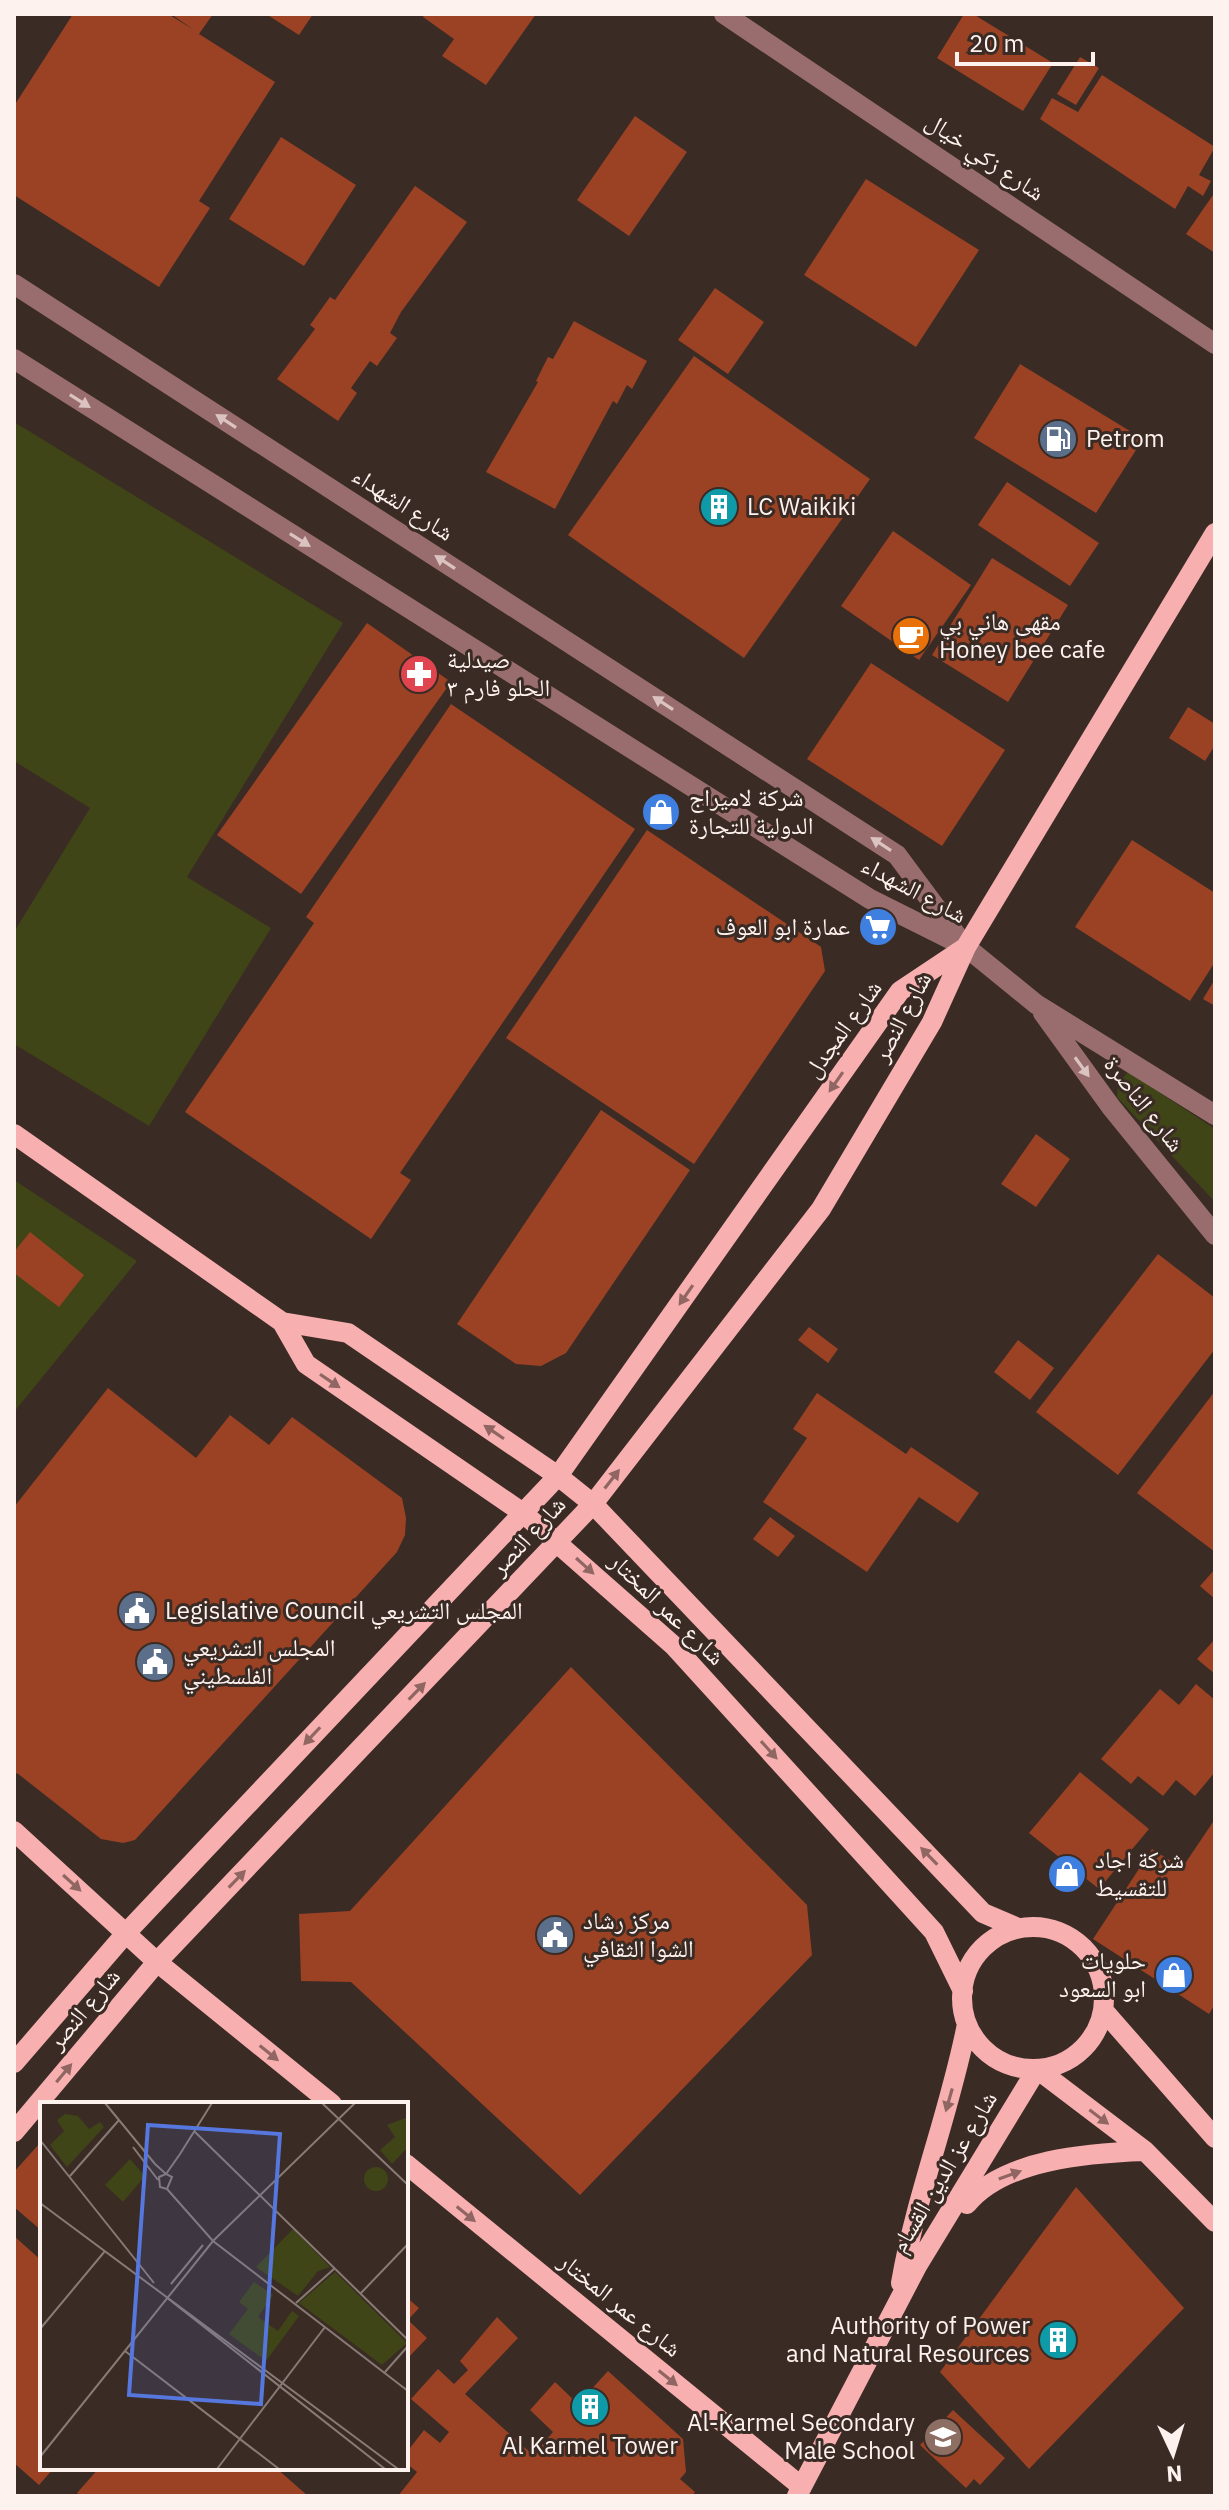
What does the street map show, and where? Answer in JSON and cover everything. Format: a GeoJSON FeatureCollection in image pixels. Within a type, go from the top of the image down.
{"type":"FeatureCollection","features":[{"type":"Feature","properties":{"kind":"main road","name":"شارع المجدل"},"geometry":{"type":"LineString","coordinates":[[558,1476],[900,991],[966,947],[1215,533]]}},
{"type":"Feature","properties":{"kind":"main road","name":"شارع النصر"},"geometry":{"type":"LineString","coordinates":[[14,2132],[157,1962],[593,1504],[821,1209],[932,1022],[966,947]]}},
{"type":"Feature","properties":{"kind":"main road"},"geometry":{"type":"LineString","coordinates":[[14,1134],[282,1322]]}},
{"type":"Feature","properties":{"kind":"main road","name":"شارع عمر المختار"},"geometry":{"type":"LineString","coordinates":[[282,1322],[348,1333],[558,1476],[593,1504],[983,1913],[1018,1928]]}},
{"type":"Feature","properties":{"kind":"main road","name":"شارع عمر المختار"},"geometry":{"type":"LineString","coordinates":[[282,1322],[306,1364],[523,1513],[674,1646],[934,1932],[963,1991]]}},
{"type":"Feature","properties":{"kind":"main road","name":"شارع النصر"},"geometry":{"type":"LineString","coordinates":[[14,2063],[127,1932],[558,1476]]}},
{"type":"Feature","properties":{"kind":"main road"},"geometry":{"type":"LineString","coordinates":[[14,1831],[157,1962],[330,2102]]}},
{"type":"Feature","properties":{"kind":"main road"},"geometry":{"type":"LineString","coordinates":[[897,2303],[908,2241],[958,2069],[967,2024],[963,1991],[966,1972],[979,1952],[996,1937],[1018,1928],[1041,1927],[1064,1933],[1084,1947],[1097,1966],[1105,1988],[1104,2011],[1095,2033],[1080,2052],[1061,2064],[1037,2069],[1014,2066],[992,2056],[976,2040],[967,2024]]}},
{"type":"Feature","properties":{"kind":"main road"},"geometry":{"type":"LineString","coordinates":[[1104,2011],[1215,2138]]}},
{"type":"Feature","properties":{"kind":"main road"},"geometry":{"type":"LineString","coordinates":[[1037,2069],[1145,2151],[1215,2222]]}},
{"type":"Feature","properties":{"kind":"main road","name":"شارع عز الدين القسام"},"geometry":{"type":"LineString","coordinates":[[799,2491],[917,2266],[1037,2069]]}},
{"type":"Feature","properties":{"kind":"main road"},"geometry":{"type":"LineString","coordinates":[[917,2266],[982,2186],[1037,2165],[1092,2153],[1145,2151]]}},
{"type":"Feature","properties":{"kind":"main road","name":"شارع عمر المختار"},"geometry":{"type":"LineString","coordinates":[[408,2166],[799,2491]]}},
{"type":"Feature","properties":{"kind":"street","name":"شارع زكي خيال"},"geometry":{"type":"LineString","coordinates":[[724,14],[1215,344]]}},
{"type":"Feature","properties":{"kind":"street","name":"شارع الشهداء"},"geometry":{"type":"LineString","coordinates":[[14,284],[897,855],[966,947]]}},
{"type":"Feature","properties":{"kind":"street","name":"شارع الشهداء"},"geometry":{"type":"LineString","coordinates":[[14,359],[870,899],[966,947]]}},
{"type":"Feature","properties":{"kind":"street"},"geometry":{"type":"LineString","coordinates":[[966,947],[1036,1004],[1215,1115]]}},
{"type":"Feature","properties":{"kind":"street","name":"شارع الناصرة"},"geometry":{"type":"LineString","coordinates":[[1036,1004],[1111,1107],[1215,1235]]}},
{"type":"Feature","properties":{"kind":"green space"},"geometry":{"type":"Polygon","coordinates":[[[14,422],[343,623],[187,877],[271,928],[149,1126],[14,1044],[14,932],[90,808],[14,761],[14,422]]]}},
{"type":"Feature","properties":{"kind":"green space"},"geometry":{"type":"Polygon","coordinates":[[[1128,1072],[1215,1129],[1215,1202],[1117,1097],[1118,1083],[1128,1072]]]}},
{"type":"Feature","properties":{"kind":"green space"},"geometry":{"type":"Polygon","coordinates":[[[14,1180],[137,1261],[14,1412],[14,1180]]]}},
{"type":"Feature","properties":{"kind":"building"},"geometry":{"type":"Polygon","coordinates":[[[73,14],[168,14],[194,30],[171,14],[213,14],[199,34],[275,82],[199,201],[210,208],[159,287],[14,195],[14,106],[73,14]]]}},
{"type":"Feature","properties":{"kind":"building"},"geometry":{"type":"Polygon","coordinates":[[[266,14],[313,14],[299,35],[266,14]]]}},
{"type":"Feature","properties":{"kind":"building"},"geometry":{"type":"Polygon","coordinates":[[[425,14],[536,14],[486,85],[442,56],[454,39],[423,17],[425,14]]]}},
{"type":"Feature","properties":{"kind":"building"},"geometry":{"type":"Polygon","coordinates":[[[964,14],[973,14],[1053,63],[1023,111],[937,58],[964,14]]]}},
{"type":"Feature","properties":{"kind":"building"},"geometry":{"type":"Polygon","coordinates":[[[1080,57],[1099,68],[1076,105],[1057,94],[1080,57]]]}},
{"type":"Feature","properties":{"kind":"building"},"geometry":{"type":"Polygon","coordinates":[[[1102,75],[1215,147],[1199,175],[1211,181],[1203,196],[1188,186],[1175,209],[1040,119],[1052,98],[1078,112],[1102,75]]]}},
{"type":"Feature","properties":{"kind":"building"},"geometry":{"type":"Polygon","coordinates":[[[635,116],[687,152],[629,236],[577,200],[635,116]]]}},
{"type":"Feature","properties":{"kind":"building"},"geometry":{"type":"Polygon","coordinates":[[[281,137],[356,185],[304,266],[229,219],[281,137]]]}},
{"type":"Feature","properties":{"kind":"building"},"geometry":{"type":"Polygon","coordinates":[[[866,179],[979,250],[916,347],[804,275],[866,179]]]}},
{"type":"Feature","properties":{"kind":"building"},"geometry":{"type":"Polygon","coordinates":[[[415,186],[467,222],[401,312],[390,333],[397,338],[377,366],[370,361],[351,388],[357,393],[338,421],[277,379],[315,329],[310,325],[330,297],[335,300],[415,186]]]}},
{"type":"Feature","properties":{"kind":"building"},"geometry":{"type":"Polygon","coordinates":[[[1215,192],[1215,253],[1186,234],[1215,192]]]}},
{"type":"Feature","properties":{"kind":"building"},"geometry":{"type":"Polygon","coordinates":[[[715,288],[764,322],[728,374],[678,340],[715,288]]]}},
{"type":"Feature","properties":{"kind":"building"},"geometry":{"type":"Polygon","coordinates":[[[574,321],[647,361],[632,389],[627,385],[617,404],[613,401],[555,509],[486,472],[538,382],[548,357],[553,359],[574,321]]]}},
{"type":"Feature","properties":{"kind":"building","name":"LC Waikiki"},"geometry":{"type":"Polygon","coordinates":[[[694,356],[870,479],[744,658],[568,535],[694,356]]]}},
{"type":"Feature","properties":{"kind":"building","name":"Petrom"},"geometry":{"type":"Polygon","coordinates":[[[1020,364],[1143,439],[1096,513],[974,438],[1020,364]]]}},
{"type":"Feature","properties":{"kind":"building"},"geometry":{"type":"Polygon","coordinates":[[[1007,482],[1099,543],[1070,586],[978,525],[1007,482]]]}},
{"type":"Feature","properties":{"kind":"building"},"geometry":{"type":"Polygon","coordinates":[[[893,531],[971,585],[919,660],[841,606],[893,531]]]}},
{"type":"Feature","properties":{"kind":"building"},"geometry":{"type":"Polygon","coordinates":[[[992,558],[1068,605],[1008,702],[932,655],[992,558]]]}},
{"type":"Feature","properties":{"kind":"building"},"geometry":{"type":"Polygon","coordinates":[[[367,623],[451,682],[301,894],[217,835],[367,623]]]}},
{"type":"Feature","properties":{"kind":"building"},"geometry":{"type":"Polygon","coordinates":[[[871,663],[1005,750],[942,846],[807,759],[871,663]]]}},
{"type":"Feature","properties":{"kind":"building"},"geometry":{"type":"Polygon","coordinates":[[[451,704],[635,829],[400,1173],[411,1180],[371,1239],[185,1112],[314,923],[306,917],[451,704]]]}},
{"type":"Feature","properties":{"kind":"building"},"geometry":{"type":"Polygon","coordinates":[[[1188,707],[1215,724],[1215,745],[1205,761],[1169,738],[1188,707]]]}},
{"type":"Feature","properties":{"kind":"building"},"geometry":{"type":"Polygon","coordinates":[[[647,830],[821,947],[825,971],[694,1164],[506,1038],[647,830]]]}},
{"type":"Feature","properties":{"kind":"building"},"geometry":{"type":"Polygon","coordinates":[[[1132,840],[1215,893],[1215,962],[1190,1001],[1075,927],[1132,840]]]}},
{"type":"Feature","properties":{"kind":"building"},"geometry":{"type":"Polygon","coordinates":[[[1215,979],[1215,1006],[1203,999],[1215,979]]]}},
{"type":"Feature","properties":{"kind":"building"},"geometry":{"type":"Polygon","coordinates":[[[601,1110],[690,1170],[566,1353],[541,1366],[516,1364],[457,1324],[601,1110]]]}},
{"type":"Feature","properties":{"kind":"building"},"geometry":{"type":"Polygon","coordinates":[[[1036,1134],[1070,1159],[1036,1207],[1001,1184],[1036,1134]]]}},
{"type":"Feature","properties":{"kind":"building"},"geometry":{"type":"Polygon","coordinates":[[[30,1232],[84,1275],[59,1307],[14,1273],[14,1252],[30,1232]]]}},
{"type":"Feature","properties":{"kind":"building"},"geometry":{"type":"Polygon","coordinates":[[[1158,1254],[1215,1298],[1215,1349],[1118,1475],[1036,1412],[1158,1254]]]}},
{"type":"Feature","properties":{"kind":"building"},"geometry":{"type":"Polygon","coordinates":[[[809,1327],[838,1349],[828,1363],[798,1340],[809,1327]]]}},
{"type":"Feature","properties":{"kind":"building"},"geometry":{"type":"Polygon","coordinates":[[[1018,1340],[1054,1368],[1030,1400],[994,1372],[1018,1340]]]}},
{"type":"Feature","properties":{"kind":"building","name":"المجلس التشريعي الفلسطيني"},"geometry":{"type":"Polygon","coordinates":[[[108,1388],[196,1458],[230,1415],[269,1445],[292,1417],[402,1498],[406,1518],[405,1535],[397,1552],[135,1840],[123,1843],[101,1839],[17,1773],[14,1777],[14,1507],[108,1388]]]}},
{"type":"Feature","properties":{"kind":"building"},"geometry":{"type":"Polygon","coordinates":[[[1215,1391],[1215,1552],[1137,1493],[1215,1391]]]}},
{"type":"Feature","properties":{"kind":"building"},"geometry":{"type":"Polygon","coordinates":[[[817,1393],[906,1454],[911,1447],[979,1493],[958,1523],[919,1497],[867,1572],[763,1502],[807,1438],[793,1429],[817,1393]]]}},
{"type":"Feature","properties":{"kind":"building"},"geometry":{"type":"Polygon","coordinates":[[[770,1517],[795,1536],[778,1557],[753,1539],[770,1517]]]}},
{"type":"Feature","properties":{"kind":"building"},"geometry":{"type":"Polygon","coordinates":[[[1215,1569],[1215,1599],[1200,1586],[1215,1569]]]}},
{"type":"Feature","properties":{"kind":"building"},"geometry":{"type":"Polygon","coordinates":[[[1215,1639],[1215,1674],[1197,1659],[1215,1639]]]}},
{"type":"Feature","properties":{"kind":"building","name":"مركز رشاد الشوا الثقافي"},"geometry":{"type":"Polygon","coordinates":[[[571,1667],[807,1905],[812,1955],[580,2195],[351,1982],[301,1981],[299,1914],[350,1911],[571,1667]]]}},
{"type":"Feature","properties":{"kind":"building"},"geometry":{"type":"Polygon","coordinates":[[[1196,1684],[1215,1700],[1215,1772],[1195,1796],[1176,1780],[1163,1796],[1138,1776],[1131,1784],[1101,1759],[1160,1689],[1179,1705],[1196,1684]]]}},
{"type":"Feature","properties":{"kind":"building"},"geometry":{"type":"Polygon","coordinates":[[[1080,1772],[1149,1829],[1099,1889],[1029,1833],[1080,1772]]]}},
{"type":"Feature","properties":{"kind":"building"},"geometry":{"type":"Polygon","coordinates":[[[1215,1819],[1215,2004],[1209,2014],[1093,1939],[1152,1849],[1182,1868],[1215,1819]]]}},
{"type":"Feature","properties":{"kind":"building"},"geometry":{"type":"Polygon","coordinates":[[[39,2144],[40,2229],[14,2207],[14,2172],[39,2144]]]}},
{"type":"Feature","properties":{"kind":"building","name":"Authority of Power and Natural Resources"},"geometry":{"type":"Polygon","coordinates":[[[1076,2187],[1184,2308],[1029,2469],[940,2372],[1076,2187]]]}},
{"type":"Feature","properties":{"kind":"building"},"geometry":{"type":"Polygon","coordinates":[[[14,2236],[40,2259],[40,2470],[52,2470],[39,2485],[14,2463],[14,2236]]]}},
{"type":"Feature","properties":{"kind":"building"},"geometry":{"type":"Polygon","coordinates":[[[408,2299],[419,2308],[408,2320],[408,2299]]]}},
{"type":"Feature","properties":{"kind":"building","name":"Al Karmel Tower"},"geometry":{"type":"Polygon","coordinates":[[[497,2317],[518,2338],[465,2394],[533,2455],[553,2432],[530,2410],[555,2382],[578,2404],[608,2371],[683,2439],[686,2472],[680,2479],[695,2492],[692,2496],[398,2496],[417,2472],[408,2465],[408,2450],[424,2430],[440,2443],[449,2432],[411,2399],[438,2369],[454,2384],[468,2370],[460,2361],[497,2317]]]}},
{"type":"Feature","properties":{"kind":"building"},"geometry":{"type":"Polygon","coordinates":[[[408,2320],[427,2338],[408,2358],[408,2320]]]}},
{"type":"Feature","properties":{"kind":"building"},"geometry":{"type":"Polygon","coordinates":[[[953,2410],[1005,2458],[980,2485],[974,2479],[966,2488],[920,2445],[953,2410]]]}},
{"type":"Feature","properties":{"kind":"building"},"geometry":{"type":"Polygon","coordinates":[[[97,2470],[278,2470],[308,2496],[81,2496],[77,2493],[97,2470]]]}},
{"type":"Feature","properties":{"kind":"place","name":"Petrom"},"geometry":{"type":"Point","coordinates":[1058,439]}},
{"type":"Feature","properties":{"kind":"place","name":"LC Waikiki"},"geometry":{"type":"Point","coordinates":[719,507]}},
{"type":"Feature","properties":{"kind":"place","name":"مقهى هاني بي Honey bee cafe"},"geometry":{"type":"Point","coordinates":[911,636]}},
{"type":"Feature","properties":{"kind":"place","name":"صيدلية الحلو فارم ٣"},"geometry":{"type":"Point","coordinates":[419,674]}},
{"type":"Feature","properties":{"kind":"place","name":"شركة لاميراج الدولية للتجارة"},"geometry":{"type":"Point","coordinates":[661,812]}},
{"type":"Feature","properties":{"kind":"place","name":"عمارة ابو العوف"},"geometry":{"type":"Point","coordinates":[878,927]}},
{"type":"Feature","properties":{"kind":"place","name":"Legislative Council المجلس التشريعي"},"geometry":{"type":"Point","coordinates":[137,1611]}},
{"type":"Feature","properties":{"kind":"place","name":"المجلس التشريعي الفلسطيني"},"geometry":{"type":"Point","coordinates":[155,1662]}},
{"type":"Feature","properties":{"kind":"place","name":"شركة اجاد للتقسيط"},"geometry":{"type":"Point","coordinates":[1067,1874]}},
{"type":"Feature","properties":{"kind":"place","name":"مركز رشاد الشوا الثقافي"},"geometry":{"type":"Point","coordinates":[555,1935]}},
{"type":"Feature","properties":{"kind":"place","name":"حلويات ابو السعود"},"geometry":{"type":"Point","coordinates":[1174,1975]}},
{"type":"Feature","properties":{"kind":"place","name":"Authority of Power and Natural Resources"},"geometry":{"type":"Point","coordinates":[1058,2340]}},
{"type":"Feature","properties":{"kind":"place","name":"Al Karmel Tower"},"geometry":{"type":"Point","coordinates":[590,2407]}},
{"type":"Feature","properties":{"kind":"place","name":"Al-Karmel Secondary Male School"},"geometry":{"type":"Point","coordinates":[943,2437]}}]}
